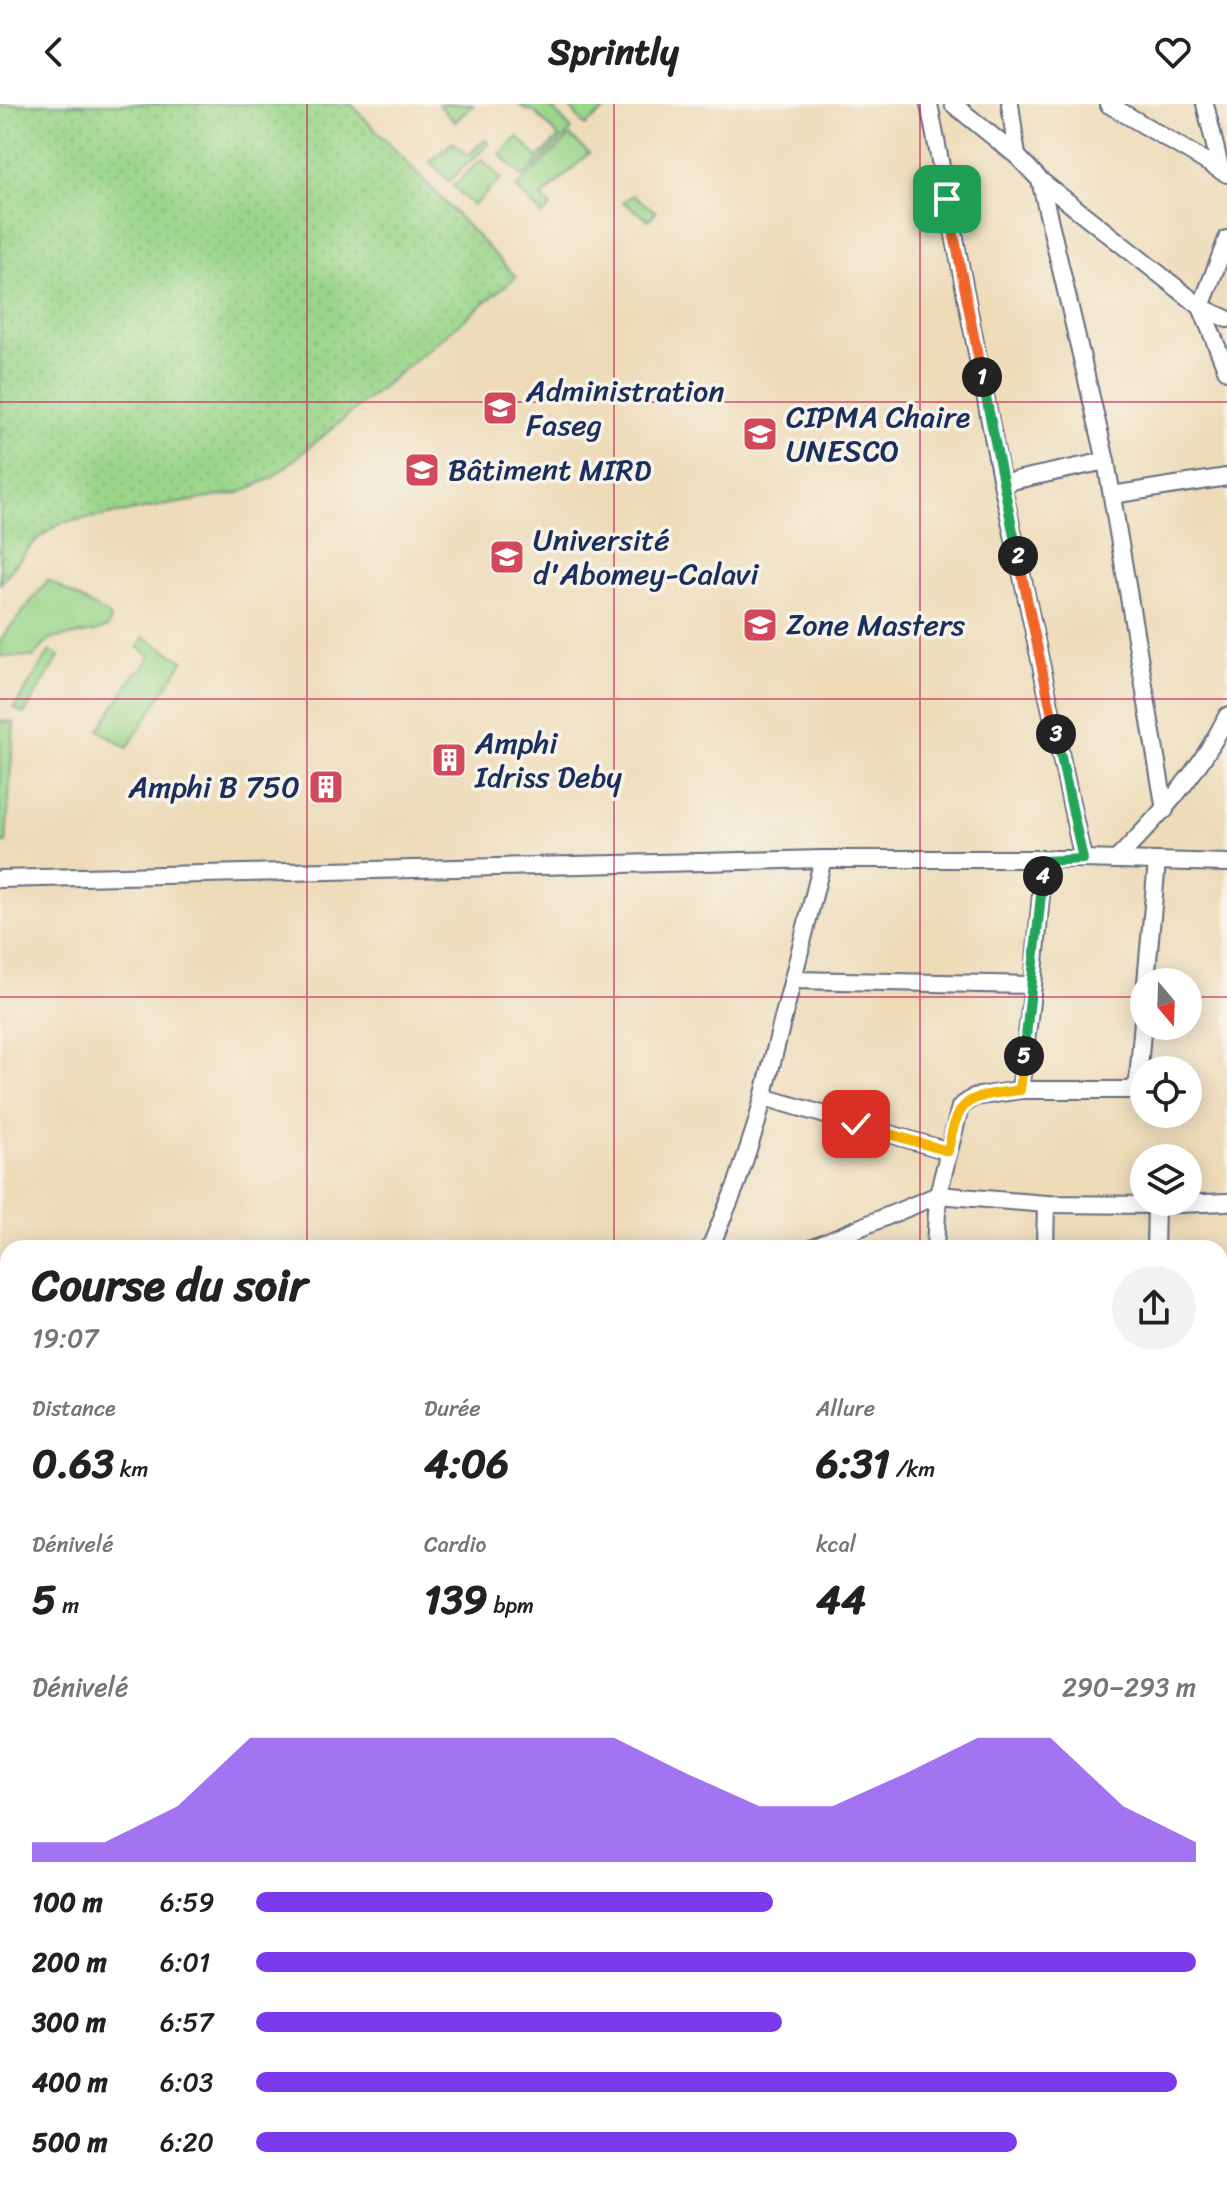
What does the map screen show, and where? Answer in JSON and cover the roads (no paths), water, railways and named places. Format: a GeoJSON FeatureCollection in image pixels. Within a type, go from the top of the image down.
{"type":"FeatureCollection","features":[{"type":"Feature","properties":{"kind":"street"},"geometry":{"type":"LineString","coordinates":[[929,104],[1002,483],[1083,859]]}},
{"type":"Feature","properties":{"kind":"street"},"geometry":{"type":"LineString","coordinates":[[953,104],[1017,156],[1040,180],[1201,307],[1227,319]]}},
{"type":"Feature","properties":{"kind":"street"},"geometry":{"type":"LineString","coordinates":[[1010,104],[1017,156]]}},
{"type":"Feature","properties":{"kind":"street"},"geometry":{"type":"LineString","coordinates":[[1108,104],[1224,173]]}},
{"type":"Feature","properties":{"kind":"street"},"geometry":{"type":"LineString","coordinates":[[1205,104],[1224,173]]}},
{"type":"Feature","properties":{"kind":"street"},"geometry":{"type":"LineString","coordinates":[[1040,180],[1106,461],[1165,810]]}},
{"type":"Feature","properties":{"kind":"street"},"geometry":{"type":"LineString","coordinates":[[1227,239],[1201,307],[1227,371]]}},
{"type":"Feature","properties":{"kind":"street"},"geometry":{"type":"LineString","coordinates":[[1002,483],[1106,461]]}},
{"type":"Feature","properties":{"kind":"street"},"geometry":{"type":"LineString","coordinates":[[1112,495],[1227,477]]}},
{"type":"Feature","properties":{"kind":"street"},"geometry":{"type":"LineString","coordinates":[[1116,860],[1219,749],[1227,716]]}},
{"type":"Feature","properties":{"kind":"street"},"geometry":{"type":"LineString","coordinates":[[713,1240],[748,1151],[764,1097],[823,859]]}},
{"type":"Feature","properties":{"kind":"street"},"geometry":{"type":"LineString","coordinates":[[0,879],[823,859],[1083,859],[1227,863]]}},
{"type":"Feature","properties":{"kind":"street"},"geometry":{"type":"LineString","coordinates":[[1020,1090],[1044,861]]}},
{"type":"Feature","properties":{"kind":"street"},"geometry":{"type":"LineString","coordinates":[[1147,968],[1157,862]]}},
{"type":"Feature","properties":{"kind":"street"},"geometry":{"type":"LineString","coordinates":[[794,980],[1033,985]]}},
{"type":"Feature","properties":{"kind":"street"},"geometry":{"type":"LineString","coordinates":[[935,1240],[938,1195],[960,1107],[974,1097],[1020,1090],[1130,1090],[1138,1080],[1141,1040]]}},
{"type":"Feature","properties":{"kind":"street"},"geometry":{"type":"LineString","coordinates":[[764,1097],[948,1151]]}},
{"type":"Feature","properties":{"kind":"street"},"geometry":{"type":"LineString","coordinates":[[830,1240],[938,1195],[1046,1204],[1130,1205]]}},
{"type":"Feature","properties":{"kind":"street"},"geometry":{"type":"LineString","coordinates":[[1202,1203],[1227,1202]]}},
{"type":"Feature","properties":{"kind":"street"},"geometry":{"type":"LineString","coordinates":[[1045,1240],[1046,1204]]}},
{"type":"Feature","properties":{"kind":"street"},"geometry":{"type":"LineString","coordinates":[[1155,1240],[1156,1216]]}},
{"type":"Feature","properties":{"kind":"place","name":"Administration Faseg"},"geometry":{"type":"Point","coordinates":[500,408]}},
{"type":"Feature","properties":{"kind":"place","name":"CIPMA Chaire UNESCO"},"geometry":{"type":"Point","coordinates":[760,434]}},
{"type":"Feature","properties":{"kind":"place","name":"Bâtiment MIRD"},"geometry":{"type":"Point","coordinates":[422,470]}},
{"type":"Feature","properties":{"kind":"place","name":"Université d'Abomey-Calavi"},"geometry":{"type":"Point","coordinates":[507,557]}},
{"type":"Feature","properties":{"kind":"place","name":"Zone Masters"},"geometry":{"type":"Point","coordinates":[760,625]}},
{"type":"Feature","properties":{"kind":"place","name":"Amphi Idriss Deby"},"geometry":{"type":"Point","coordinates":[449,760]}},
{"type":"Feature","properties":{"kind":"place","name":"Amphi B 750"},"geometry":{"type":"Point","coordinates":[326,787]}}]}
